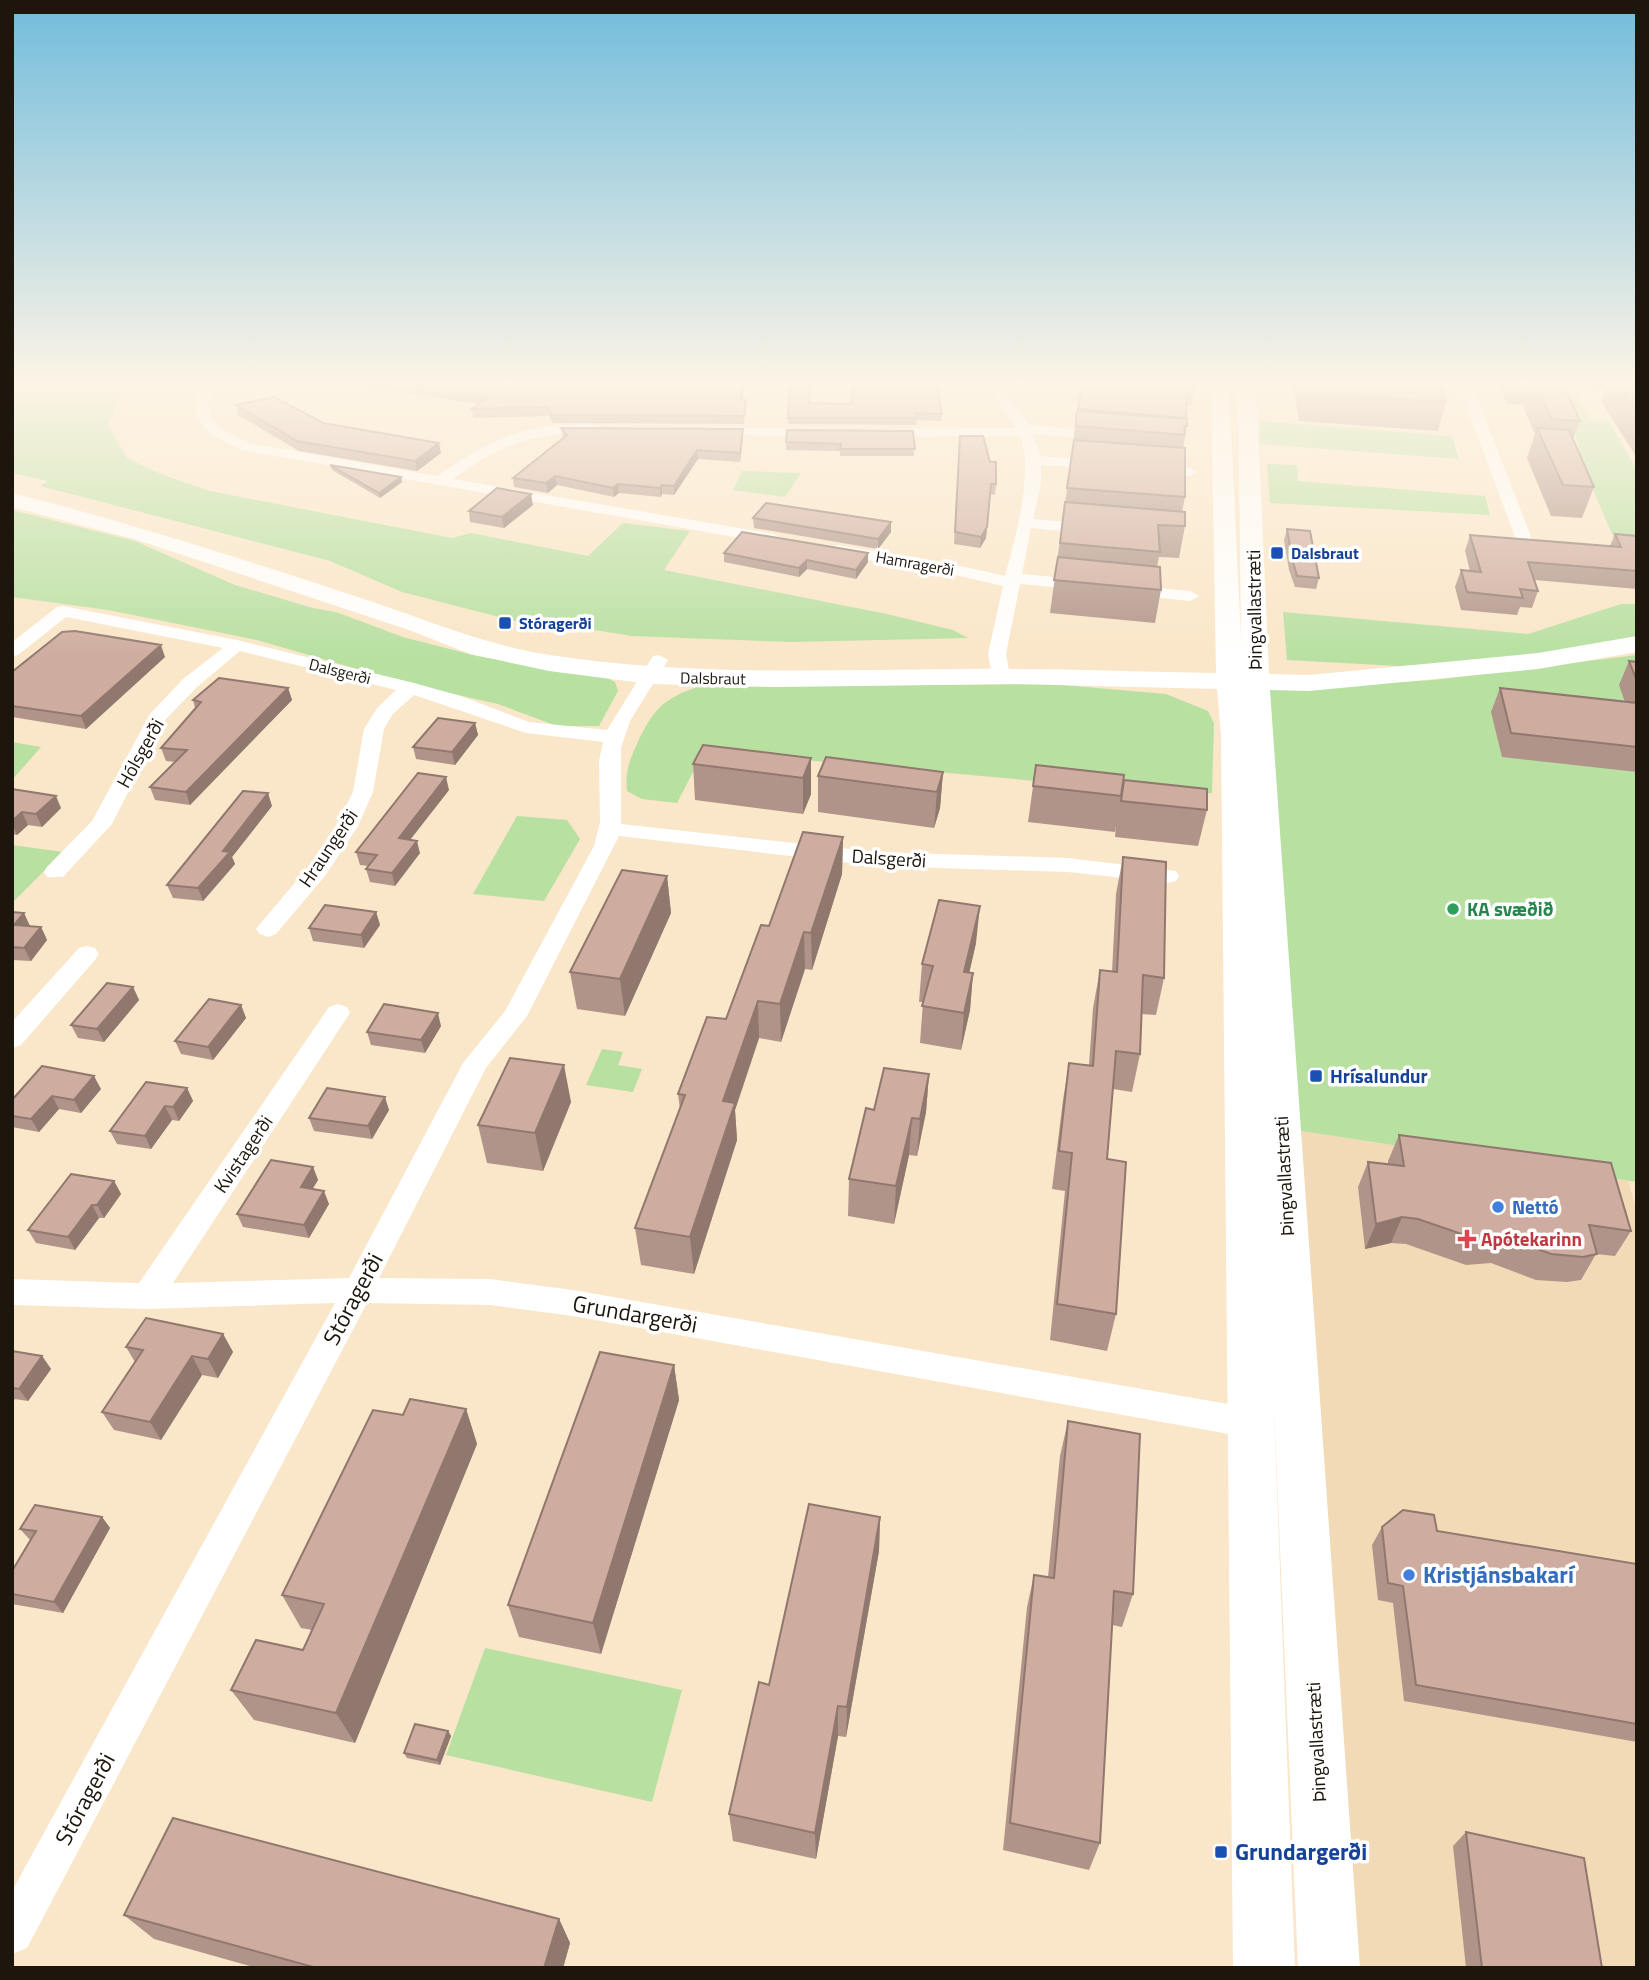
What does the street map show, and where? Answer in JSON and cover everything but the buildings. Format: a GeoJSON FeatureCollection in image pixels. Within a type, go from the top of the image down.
{"type":"FeatureCollection","features":[{"type":"Feature","properties":{"kind":"main road","name":"Þingvallastræti"},"geometry":{"type":"LineString","coordinates":[[1227,476],[1299,1447],[1329,1968]]}},
{"type":"Feature","properties":{"kind":"main road","name":"Þingvallastræti"},"geometry":{"type":"LineString","coordinates":[[1245,476],[1242,674],[1235,736],[1264,1968]]}},
{"type":"Feature","properties":{"kind":"main road","name":"Dalsbraut"},"geometry":{"type":"LineString","coordinates":[[12,500],[142,534],[418,625],[607,656],[654,668],[778,679],[1000,669],[1242,674],[1309,683],[1351,677],[1538,662],[1637,644]]}},
{"type":"Feature","properties":{"kind":"main road","name":"Dalsbraut"},"geometry":{"type":"LineString","coordinates":[[1000,669],[1105,677],[1242,674]]}},
{"type":"Feature","properties":{"kind":"main road"},"geometry":{"type":"LineString","coordinates":[[1105,677],[1154,684],[1200,698],[1214,707],[1235,736]]}},
{"type":"Feature","properties":{"kind":"street"},"geometry":{"type":"LineString","coordinates":[[406,476],[783,540]]}},
{"type":"Feature","properties":{"kind":"street"},"geometry":{"type":"LineString","coordinates":[[438,482],[446,476]]}},
{"type":"Feature","properties":{"kind":"street"},"geometry":{"type":"LineString","coordinates":[[1000,669],[997,654],[1032,476]]}},
{"type":"Feature","properties":{"kind":"street"},"geometry":{"type":"LineString","coordinates":[[1500,476],[1525,542]]}},
{"type":"Feature","properties":{"kind":"street"},"geometry":{"type":"LineString","coordinates":[[1024,523],[1106,530]]}},
{"type":"Feature","properties":{"kind":"street","name":"Hamragerði"},"geometry":{"type":"LineString","coordinates":[[824,547],[1011,581],[1190,596]]}},
{"type":"Feature","properties":{"kind":"street","name":"Dalsgerði"},"geometry":{"type":"LineString","coordinates":[[12,651],[63,611],[237,645],[410,688],[454,700],[526,727],[614,737]]}},
{"type":"Feature","properties":{"kind":"street","name":"Hólsgerði"},"geometry":{"type":"LineString","coordinates":[[55,872],[101,824],[157,718],[190,683],[237,645]]}},
{"type":"Feature","properties":{"kind":"street","name":"Stóragerði"},"geometry":{"type":"LineString","coordinates":[[12,1933],[358,1290],[476,1063],[515,1016],[604,846],[611,829],[613,805],[608,761],[614,737],[654,668]]}},
{"type":"Feature","properties":{"kind":"street","name":"Hraungerði"},"geometry":{"type":"LineString","coordinates":[[268,929],[317,871],[347,826],[363,792],[374,729],[384,712],[410,688]]}},
{"type":"Feature","properties":{"kind":"street","name":"Dalsgerði"},"geometry":{"type":"LineString","coordinates":[[611,829],[877,859],[1068,865],[1168,876]]}},
{"type":"Feature","properties":{"kind":"street"},"geometry":{"type":"LineString","coordinates":[[12,1039],[87,954]]}},
{"type":"Feature","properties":{"kind":"street","name":"Kvistagerði"},"geometry":{"type":"LineString","coordinates":[[147,1296],[338,1013]]}},
{"type":"Feature","properties":{"kind":"street","name":"Grundargerði"},"geometry":{"type":"LineString","coordinates":[[12,1292],[147,1296],[358,1290],[490,1292],[573,1303],[1251,1430],[1299,1447]]}},
{"type":"Feature","properties":{"kind":"shaded area"},"geometry":{"type":"Polygon","coordinates":[[[1275,1127],[1628,1181],[1637,1211],[1637,1968],[1321,1968],[1275,1127]]]}},
{"type":"Feature","properties":{"kind":"green space"},"geometry":{"type":"Polygon","coordinates":[[[27,476],[167,476],[210,491],[452,538],[471,533],[588,556],[623,523],[690,531],[664,570],[887,614],[953,630],[968,638],[792,642],[632,636],[563,625],[527,624],[402,592],[330,561],[40,486],[48,481],[27,476]]]}},
{"type":"Feature","properties":{"kind":"green space"},"geometry":{"type":"Polygon","coordinates":[[[739,476],[799,476],[785,497],[733,490],[739,476]]]}},
{"type":"Feature","properties":{"kind":"green space"},"geometry":{"type":"Polygon","coordinates":[[[1268,476],[1298,476],[1298,481],[1485,496],[1490,515],[1270,503],[1268,476]]]}},
{"type":"Feature","properties":{"kind":"green space"},"geometry":{"type":"Polygon","coordinates":[[[1587,476],[1637,476],[1637,552],[1619,550],[1587,476]]]}},
{"type":"Feature","properties":{"kind":"green space"},"geometry":{"type":"Polygon","coordinates":[[[12,510],[135,541],[235,585],[336,612],[403,637],[477,656],[605,677],[615,682],[618,691],[599,726],[557,726],[498,704],[412,685],[257,640],[108,610],[12,597],[12,510]]]}},
{"type":"Feature","properties":{"kind":"green space"},"geometry":{"type":"Polygon","coordinates":[[[1621,604],[1637,604],[1637,638],[1485,663],[1398,666],[1287,660],[1283,612],[1528,634],[1621,604]]]}},
{"type":"Feature","properties":{"kind":"green space","name":"KA svæðið"},"geometry":{"type":"Polygon","coordinates":[[[1637,655],[1637,1182],[1275,1127],[1265,690],[1434,680],[1637,655]]]}},
{"type":"Feature","properties":{"kind":"green space"},"geometry":{"type":"Polygon","coordinates":[[[1051,684],[1166,694],[1208,711],[1214,723],[1212,793],[1191,795],[704,751],[677,803],[642,799],[627,791],[630,761],[654,714],[667,701],[698,687],[1051,684]]]}},
{"type":"Feature","properties":{"kind":"green space"},"geometry":{"type":"Polygon","coordinates":[[[12,742],[41,747],[12,780],[12,742]]]}},
{"type":"Feature","properties":{"kind":"green space"},"geometry":{"type":"Polygon","coordinates":[[[517,816],[567,820],[580,839],[544,901],[473,894],[517,816]]]}},
{"type":"Feature","properties":{"kind":"green space"},"geometry":{"type":"Polygon","coordinates":[[[12,845],[63,852],[12,903],[12,845]]]}},
{"type":"Feature","properties":{"kind":"green space"},"geometry":{"type":"Polygon","coordinates":[[[602,1049],[623,1052],[618,1065],[642,1069],[633,1092],[586,1085],[602,1049]]]}},
{"type":"Feature","properties":{"kind":"green space"},"geometry":{"type":"Polygon","coordinates":[[[485,1648],[682,1690],[652,1802],[446,1755],[485,1648]]]}},
{"type":"Feature","properties":{"kind":"place","name":"Dalsbraut"},"geometry":{"type":"Point","coordinates":[1277,553]}},
{"type":"Feature","properties":{"kind":"place","name":"Stóragerði"},"geometry":{"type":"Point","coordinates":[505,623]}},
{"type":"Feature","properties":{"kind":"place","name":"KA svæðið"},"geometry":{"type":"Point","coordinates":[1453,909]}},
{"type":"Feature","properties":{"kind":"place","name":"Hrísalundur"},"geometry":{"type":"Point","coordinates":[1316,1076]}},
{"type":"Feature","properties":{"kind":"place","name":"Nettó"},"geometry":{"type":"Point","coordinates":[1498,1207]}},
{"type":"Feature","properties":{"kind":"place","name":"Apótekarinn"},"geometry":{"type":"Point","coordinates":[1467,1239]}},
{"type":"Feature","properties":{"kind":"place","name":"Kristjánsbakarí"},"geometry":{"type":"Point","coordinates":[1409,1575]}},
{"type":"Feature","properties":{"kind":"place","name":"Grundargerði"},"geometry":{"type":"Point","coordinates":[1221,1852]}}]}
